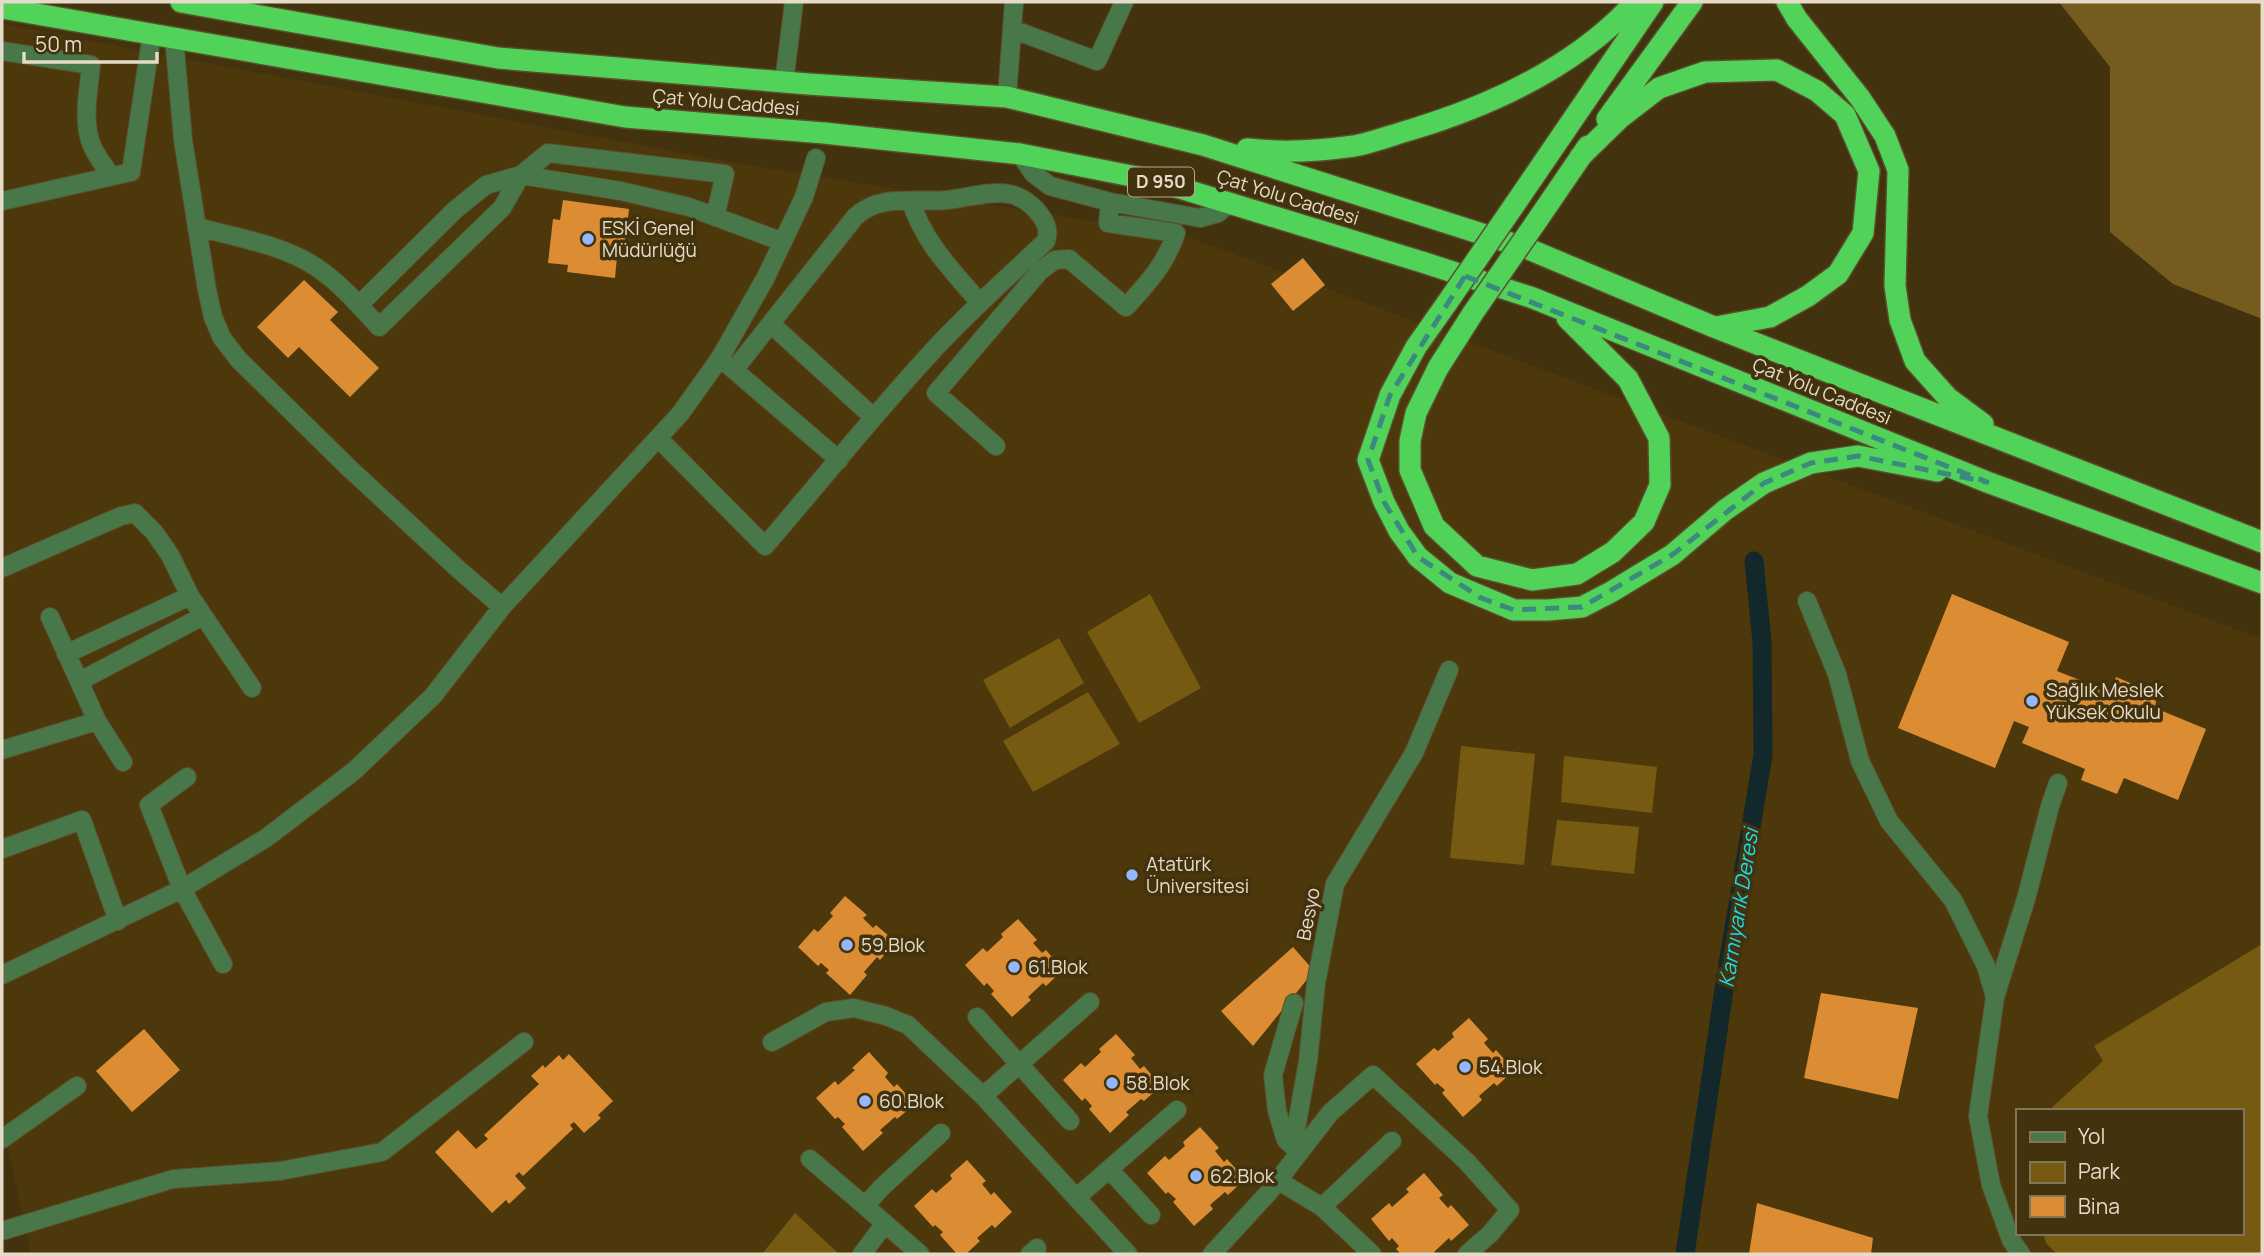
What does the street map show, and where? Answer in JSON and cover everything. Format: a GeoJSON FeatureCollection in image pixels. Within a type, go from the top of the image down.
{"type":"FeatureCollection","features":[{"type":"Feature","properties":{"kind":"highway","name":"Çat Yolu Caddesi"},"geometry":{"type":"LineString","coordinates":[[181,2],[258,8],[498,58],[1007,97],[1203,145],[1526,248],[1714,327],[2262,542]]}},
{"type":"Feature","properties":{"kind":"highway"},"geometry":{"type":"LineString","coordinates":[[1203,145],[1271,152],[1356,146],[1460,114],[1562,64],[1619,20],[1635,2]]}},
{"type":"Feature","properties":{"kind":"highway"},"geometry":{"type":"LineString","coordinates":[[1653,2],[1416,347],[1390,395],[1368,460],[1399,531],[1418,557],[1450,583],[1514,610],[1548,610],[1582,607],[1611,592],[1672,555],[1725,510],[1764,483],[1811,463],[1858,456],[1987,482]]}},
{"type":"Feature","properties":{"kind":"highway"},"geometry":{"type":"LineString","coordinates":[[1561,311],[1628,379],[1659,438],[1660,485],[1644,522],[1612,552],[1577,574],[1532,580],[1477,566],[1434,526],[1410,470],[1410,441],[1416,413],[1438,368],[1474,313],[1580,157],[1692,2]]}},
{"type":"Feature","properties":{"kind":"highway"},"geometry":{"type":"LineString","coordinates":[[1787,2],[1797,19],[1866,107],[1885,136],[1898,170],[1895,286],[1900,320],[1915,361],[1948,398],[2007,442]]}},
{"type":"Feature","properties":{"kind":"highway","name":"Çat Yolu Caddesi"},"geometry":{"type":"LineString","coordinates":[[2,8],[625,117],[824,133],[1020,154],[1157,181],[1533,298],[1987,482],[2262,583]]}},
{"type":"Feature","properties":{"kind":"highway"},"geometry":{"type":"LineString","coordinates":[[1580,157],[1620,118],[1659,88],[1704,72],[1777,70],[1817,91],[1845,115],[1869,171],[1863,233],[1838,274],[1808,296],[1770,317],[1714,327]]}},
{"type":"Feature","properties":{"kind":"street"},"geometry":{"type":"LineString","coordinates":[[784,82],[794,2]]}},
{"type":"Feature","properties":{"kind":"street"},"geometry":{"type":"LineString","coordinates":[[1007,97],[1014,2]]}},
{"type":"Feature","properties":{"kind":"street"},"geometry":{"type":"LineString","coordinates":[[1012,29],[1097,61],[1124,2]]}},
{"type":"Feature","properties":{"kind":"street"},"geometry":{"type":"LineString","coordinates":[[2,201],[131,172],[152,33]]}},
{"type":"Feature","properties":{"kind":"street"},"geometry":{"type":"LineString","coordinates":[[174,37],[183,140],[207,290],[213,317],[222,338],[239,360],[348,467],[502,607]]}},
{"type":"Feature","properties":{"kind":"street"},"geometry":{"type":"LineString","coordinates":[[2,51],[91,65],[87,122],[89,134],[94,150],[111,176]]}},
{"type":"Feature","properties":{"kind":"street"},"geometry":{"type":"LineString","coordinates":[[359,305],[455,210],[486,185],[520,175],[548,153],[725,174],[715,217]]}},
{"type":"Feature","properties":{"kind":"street"},"geometry":{"type":"LineString","coordinates":[[1020,154],[1033,173],[1050,186],[1110,202],[1200,218],[1218,213],[1229,203]]}},
{"type":"Feature","properties":{"kind":"street"},"geometry":{"type":"LineString","coordinates":[[2,975],[183,889],[266,838],[354,771],[433,696],[502,607],[680,414],[720,358],[783,242],[804,197],[816,158]]}},
{"type":"Feature","properties":{"kind":"street"},"geometry":{"type":"LineString","coordinates":[[198,227],[284,251],[299,258],[328,275],[379,327],[502,208],[520,175]]}},
{"type":"Feature","properties":{"kind":"street"},"geometry":{"type":"LineString","coordinates":[[520,175],[621,191],[689,207],[783,242]]}},
{"type":"Feature","properties":{"kind":"street"},"geometry":{"type":"LineString","coordinates":[[657,438],[765,545],[929,354],[1046,241],[1049,232],[1044,221],[1029,204],[1008,193],[996,192],[946,200],[878,202],[862,210],[734,370]]}},
{"type":"Feature","properties":{"kind":"street"},"geometry":{"type":"LineString","coordinates":[[911,201],[927,239],[980,303]]}},
{"type":"Feature","properties":{"kind":"street"},"geometry":{"type":"LineString","coordinates":[[996,446],[936,393],[1040,271],[1055,260],[1069,259],[1126,307],[1161,266],[1176,233],[1108,223],[1110,202]]}},
{"type":"Feature","properties":{"kind":"street"},"geometry":{"type":"LineString","coordinates":[[771,324],[873,417]]}},
{"type":"Feature","properties":{"kind":"street"},"geometry":{"type":"LineString","coordinates":[[720,358],[839,460]]}},
{"type":"Feature","properties":{"kind":"street"},"geometry":{"type":"LineString","coordinates":[[2,568],[121,516],[135,513],[154,532],[170,555],[190,596],[252,688]]}},
{"type":"Feature","properties":{"kind":"street"},"geometry":{"type":"LineString","coordinates":[[66,654],[190,596]]}},
{"type":"Feature","properties":{"kind":"street"},"geometry":{"type":"LineString","coordinates":[[1807,601],[1837,674],[1860,761],[1889,821],[1953,900],[1986,966],[1995,997]]}},
{"type":"Feature","properties":{"kind":"street"},"geometry":{"type":"LineString","coordinates":[[80,681],[203,616]]}},
{"type":"Feature","properties":{"kind":"street"},"geometry":{"type":"LineString","coordinates":[[50,617],[97,721],[122,762]]}},
{"type":"Feature","properties":{"kind":"street","name":"Besyo"},"geometry":{"type":"LineString","coordinates":[[1299,1151],[1296,1129],[1308,1061],[1316,983],[1335,884],[1414,753],[1450,670]]}},
{"type":"Feature","properties":{"kind":"street"},"geometry":{"type":"LineString","coordinates":[[2,750],[97,721]]}},
{"type":"Feature","properties":{"kind":"street"},"geometry":{"type":"LineString","coordinates":[[187,778],[149,805],[183,889],[223,964]]}},
{"type":"Feature","properties":{"kind":"street"},"geometry":{"type":"LineString","coordinates":[[2021,1254],[2011,1240],[1991,1185],[1978,1116],[1995,997],[2058,783]]}},
{"type":"Feature","properties":{"kind":"street"},"geometry":{"type":"LineString","coordinates":[[2,849],[82,820],[118,921]]}},
{"type":"Feature","properties":{"kind":"street"},"geometry":{"type":"LineString","coordinates":[[983,1096],[1090,1002]]}},
{"type":"Feature","properties":{"kind":"street"},"geometry":{"type":"LineString","coordinates":[[1294,1003],[1273,1075],[1277,1111],[1286,1140],[1299,1151]]}},
{"type":"Feature","properties":{"kind":"street"},"geometry":{"type":"LineString","coordinates":[[772,1042],[826,1012],[854,1008],[908,1025],[983,1096],[1128,1254]]}},
{"type":"Feature","properties":{"kind":"street"},"geometry":{"type":"LineString","coordinates":[[976,1017],[1070,1121]]}},
{"type":"Feature","properties":{"kind":"street"},"geometry":{"type":"LineString","coordinates":[[2,1231],[173,1179],[280,1171],[382,1152],[524,1042]]}},
{"type":"Feature","properties":{"kind":"street"},"geometry":{"type":"LineString","coordinates":[[1212,1254],[1277,1180],[1330,1113],[1373,1074],[1466,1162],[1510,1210],[1490,1234],[1467,1254]]}},
{"type":"Feature","properties":{"kind":"street"},"geometry":{"type":"LineString","coordinates":[[2,1139],[77,1086]]}},
{"type":"Feature","properties":{"kind":"street"},"geometry":{"type":"LineString","coordinates":[[1076,1198],[1177,1110]]}},
{"type":"Feature","properties":{"kind":"street"},"geometry":{"type":"LineString","coordinates":[[865,1206],[941,1133]]}},
{"type":"Feature","properties":{"kind":"street"},"geometry":{"type":"LineString","coordinates":[[1322,1207],[1392,1141]]}},
{"type":"Feature","properties":{"kind":"street"},"geometry":{"type":"LineString","coordinates":[[810,1158],[920,1254]]}},
{"type":"Feature","properties":{"kind":"street"},"geometry":{"type":"LineString","coordinates":[[1109,1169],[1151,1215]]}},
{"type":"Feature","properties":{"kind":"street"},"geometry":{"type":"LineString","coordinates":[[1277,1180],[1322,1207],[1372,1254]]}},
{"type":"Feature","properties":{"kind":"street"},"geometry":{"type":"LineString","coordinates":[[862,1254],[884,1225]]}},
{"type":"Feature","properties":{"kind":"highlighted area"},"geometry":{"type":"Polygon","coordinates":[[[1465,276],[1987,482],[1858,456],[1811,463],[1764,483],[1672,555],[1582,607],[1514,610],[1481,598],[1418,557],[1384,502],[1368,460],[1390,395],[1465,276]]]}},
{"type":"Feature","properties":{"kind":"shaded area"},"geometry":{"type":"Polygon","coordinates":[[[2059,2],[2262,2],[2262,319],[2173,284],[2110,232],[2110,67],[2059,2]]]}},
{"type":"Feature","properties":{"kind":"shaded area","name":"Atatürk Üniversitesi"},"geometry":{"type":"Polygon","coordinates":[[[2,24],[730,162],[1189,237],[2262,639],[2262,1254],[31,1254],[2,1120],[2,24]]]}},
{"type":"Feature","properties":{"kind":"green space"},"geometry":{"type":"Polygon","coordinates":[[[1150,594],[1201,688],[1139,723],[1087,632],[1150,594]]]}},
{"type":"Feature","properties":{"kind":"green space"},"geometry":{"type":"Polygon","coordinates":[[[1059,638],[1084,683],[1010,728],[983,680],[1059,638]]]}},
{"type":"Feature","properties":{"kind":"green space"},"geometry":{"type":"Polygon","coordinates":[[[1088,692],[1120,744],[1033,792],[1003,741],[1088,692]]]}},
{"type":"Feature","properties":{"kind":"green space"},"geometry":{"type":"Polygon","coordinates":[[[1461,746],[1535,754],[1524,865],[1450,858],[1461,746]]]}},
{"type":"Feature","properties":{"kind":"green space"},"geometry":{"type":"Polygon","coordinates":[[[1564,756],[1657,767],[1652,813],[1561,802],[1564,756]]]}},
{"type":"Feature","properties":{"kind":"green space"},"geometry":{"type":"Polygon","coordinates":[[[1557,820],[1639,827],[1634,874],[1551,865],[1557,820]]]}},
{"type":"Feature","properties":{"kind":"green space"},"geometry":{"type":"Polygon","coordinates":[[[2262,944],[2262,1254],[2057,1254],[2046,1243],[2044,1235],[2243,1235],[2243,1109],[2050,1109],[2103,1061],[2094,1046],[2262,944]]]}},
{"type":"Feature","properties":{"kind":"green space"},"geometry":{"type":"Polygon","coordinates":[[[795,1213],[839,1254],[762,1254],[795,1213]]]}},
{"type":"Feature","properties":{"kind":"building","name":"ESKİ Genel Müdürlüğü"},"geometry":{"type":"Polygon","coordinates":[[[563,200],[629,209],[623,258],[617,257],[615,278],[567,272],[568,265],[548,263],[553,219],[560,220],[563,200]]]}},
{"type":"Feature","properties":{"kind":"building"},"geometry":{"type":"Polygon","coordinates":[[[1303,258],[1325,285],[1293,311],[1271,284],[1303,258]]]}},
{"type":"Feature","properties":{"kind":"building"},"geometry":{"type":"Polygon","coordinates":[[[304,280],[338,312],[330,320],[379,368],[350,397],[299,347],[288,358],[257,327],[304,280]]]}},
{"type":"Feature","properties":{"kind":"building","name":"Sağlık Meslek Yüksek Okulu"},"geometry":{"type":"Polygon","coordinates":[[[1952,594],[2069,642],[2057,671],[2110,692],[2116,677],[2157,694],[2155,708],[2206,729],[2178,800],[2124,778],[2117,794],[2081,780],[2085,769],[2022,743],[2029,727],[2014,721],[1995,768],[1898,728],[1952,594]]]}},
{"type":"Feature","properties":{"kind":"building","name":"59.Blok"},"geometry":{"type":"Polygon","coordinates":[[[845,896],[867,915],[863,918],[873,928],[876,925],[896,942],[880,960],[877,957],[864,972],[867,975],[850,995],[826,973],[829,970],[821,963],[818,966],[798,947],[814,929],[818,932],[833,916],[830,913],[845,896]]]}},
{"type":"Feature","properties":{"kind":"building","name":"61.Blok"},"geometry":{"type":"Polygon","coordinates":[[[1018,919],[1037,940],[1033,943],[1042,953],[1046,950],[1063,970],[1046,986],[1043,983],[1028,997],[1031,1000],[1012,1017],[991,994],[994,991],[987,983],[984,986],[965,965],[983,948],[987,952],[1003,937],[1001,934],[1018,919]]]}},
{"type":"Feature","properties":{"kind":"building"},"geometry":{"type":"Polygon","coordinates":[[[1293,947],[1314,971],[1253,1046],[1221,1011],[1293,947]]]}},
{"type":"Feature","properties":{"kind":"building"},"geometry":{"type":"Polygon","coordinates":[[[1821,993],[1918,1008],[1898,1099],[1804,1078],[1821,993]]]}},
{"type":"Feature","properties":{"kind":"building","name":"54.Blok"},"geometry":{"type":"Polygon","coordinates":[[[1469,1018],[1488,1039],[1484,1043],[1493,1053],[1496,1050],[1514,1070],[1497,1086],[1494,1083],[1479,1096],[1482,1100],[1463,1117],[1442,1093],[1445,1090],[1437,1083],[1435,1085],[1416,1064],[1434,1048],[1438,1051],[1454,1037],[1452,1033],[1469,1018]]]}},
{"type":"Feature","properties":{"kind":"building"},"geometry":{"type":"Polygon","coordinates":[[[144,1029],[180,1070],[132,1112],[96,1071],[144,1029]]]}},
{"type":"Feature","properties":{"kind":"building","name":"58.Blok"},"geometry":{"type":"Polygon","coordinates":[[[1116,1034],[1135,1055],[1131,1058],[1140,1069],[1144,1066],[1161,1086],[1126,1112],[1129,1115],[1110,1133],[1089,1109],[1092,1106],[1085,1098],[1082,1101],[1063,1080],[1081,1063],[1085,1067],[1101,1052],[1099,1049],[1116,1034]]]}},
{"type":"Feature","properties":{"kind":"building","name":"60.Blok"},"geometry":{"type":"Polygon","coordinates":[[[869,1052],[888,1073],[885,1077],[894,1087],[897,1084],[915,1104],[880,1130],[883,1133],[863,1151],[842,1127],[845,1124],[838,1117],[835,1119],[816,1098],[835,1081],[838,1085],[855,1070],[852,1068],[869,1052]]]}},
{"type":"Feature","properties":{"kind":"building"},"geometry":{"type":"Polygon","coordinates":[[[569,1054],[613,1101],[598,1115],[601,1118],[584,1133],[574,1122],[570,1125],[573,1129],[523,1176],[519,1172],[515,1176],[526,1188],[509,1204],[506,1200],[492,1213],[435,1152],[458,1130],[476,1149],[488,1139],[484,1135],[539,1084],[531,1076],[559,1055],[563,1060],[569,1054]]]}},
{"type":"Feature","properties":{"kind":"building","name":"62.Blok"},"geometry":{"type":"Polygon","coordinates":[[[1200,1127],[1219,1148],[1215,1151],[1224,1162],[1227,1159],[1245,1179],[1228,1195],[1225,1192],[1210,1205],[1213,1209],[1194,1226],[1173,1202],[1176,1199],[1168,1192],[1166,1194],[1147,1173],[1165,1156],[1169,1160],[1185,1146],[1183,1142],[1200,1127]]]}},
{"type":"Feature","properties":{"kind":"building"},"geometry":{"type":"Polygon","coordinates":[[[967,1160],[986,1181],[982,1184],[991,1195],[994,1192],[1012,1212],[995,1228],[992,1225],[977,1238],[980,1241],[966,1254],[957,1254],[940,1235],[943,1232],[935,1225],[933,1227],[914,1206],[932,1189],[936,1193],[952,1179],[950,1175],[967,1160]]]}},
{"type":"Feature","properties":{"kind":"building"},"geometry":{"type":"Polygon","coordinates":[[[1424,1173],[1443,1195],[1439,1198],[1448,1208],[1451,1205],[1469,1225],[1451,1241],[1449,1238],[1434,1252],[1436,1254],[1401,1254],[1396,1249],[1399,1246],[1392,1238],[1389,1241],[1371,1219],[1389,1203],[1392,1207],[1409,1192],[1406,1189],[1424,1173]]]}},
{"type":"Feature","properties":{"kind":"building"},"geometry":{"type":"Polygon","coordinates":[[[1757,1203],[1873,1238],[1871,1254],[1749,1254],[1757,1203]]]}},
{"type":"Feature","properties":{"kind":"waterway","name":"Karnıyarık Deresi"},"geometry":{"type":"LineString","coordinates":[[1685,1254],[1726,976],[1763,755],[1762,642],[1754,561]]}},
{"type":"Feature","properties":{"kind":"place","name":"ESKİ Genel Müdürlüğü"},"geometry":{"type":"Point","coordinates":[588,239]}},
{"type":"Feature","properties":{"kind":"place","name":"Sağlık Meslek Yüksek Okulu"},"geometry":{"type":"Point","coordinates":[2032,701]}},
{"type":"Feature","properties":{"kind":"place","name":"Atatürk Üniversitesi"},"geometry":{"type":"Point","coordinates":[1132,875]}},
{"type":"Feature","properties":{"kind":"place","name":"59.Blok"},"geometry":{"type":"Point","coordinates":[847,945]}},
{"type":"Feature","properties":{"kind":"place","name":"61.Blok"},"geometry":{"type":"Point","coordinates":[1014,967]}},
{"type":"Feature","properties":{"kind":"place","name":"54.Blok"},"geometry":{"type":"Point","coordinates":[1465,1067]}},
{"type":"Feature","properties":{"kind":"place","name":"58.Blok"},"geometry":{"type":"Point","coordinates":[1112,1083]}},
{"type":"Feature","properties":{"kind":"place","name":"60.Blok"},"geometry":{"type":"Point","coordinates":[865,1101]}},
{"type":"Feature","properties":{"kind":"place","name":"62.Blok"},"geometry":{"type":"Point","coordinates":[1196,1176]}}]}
